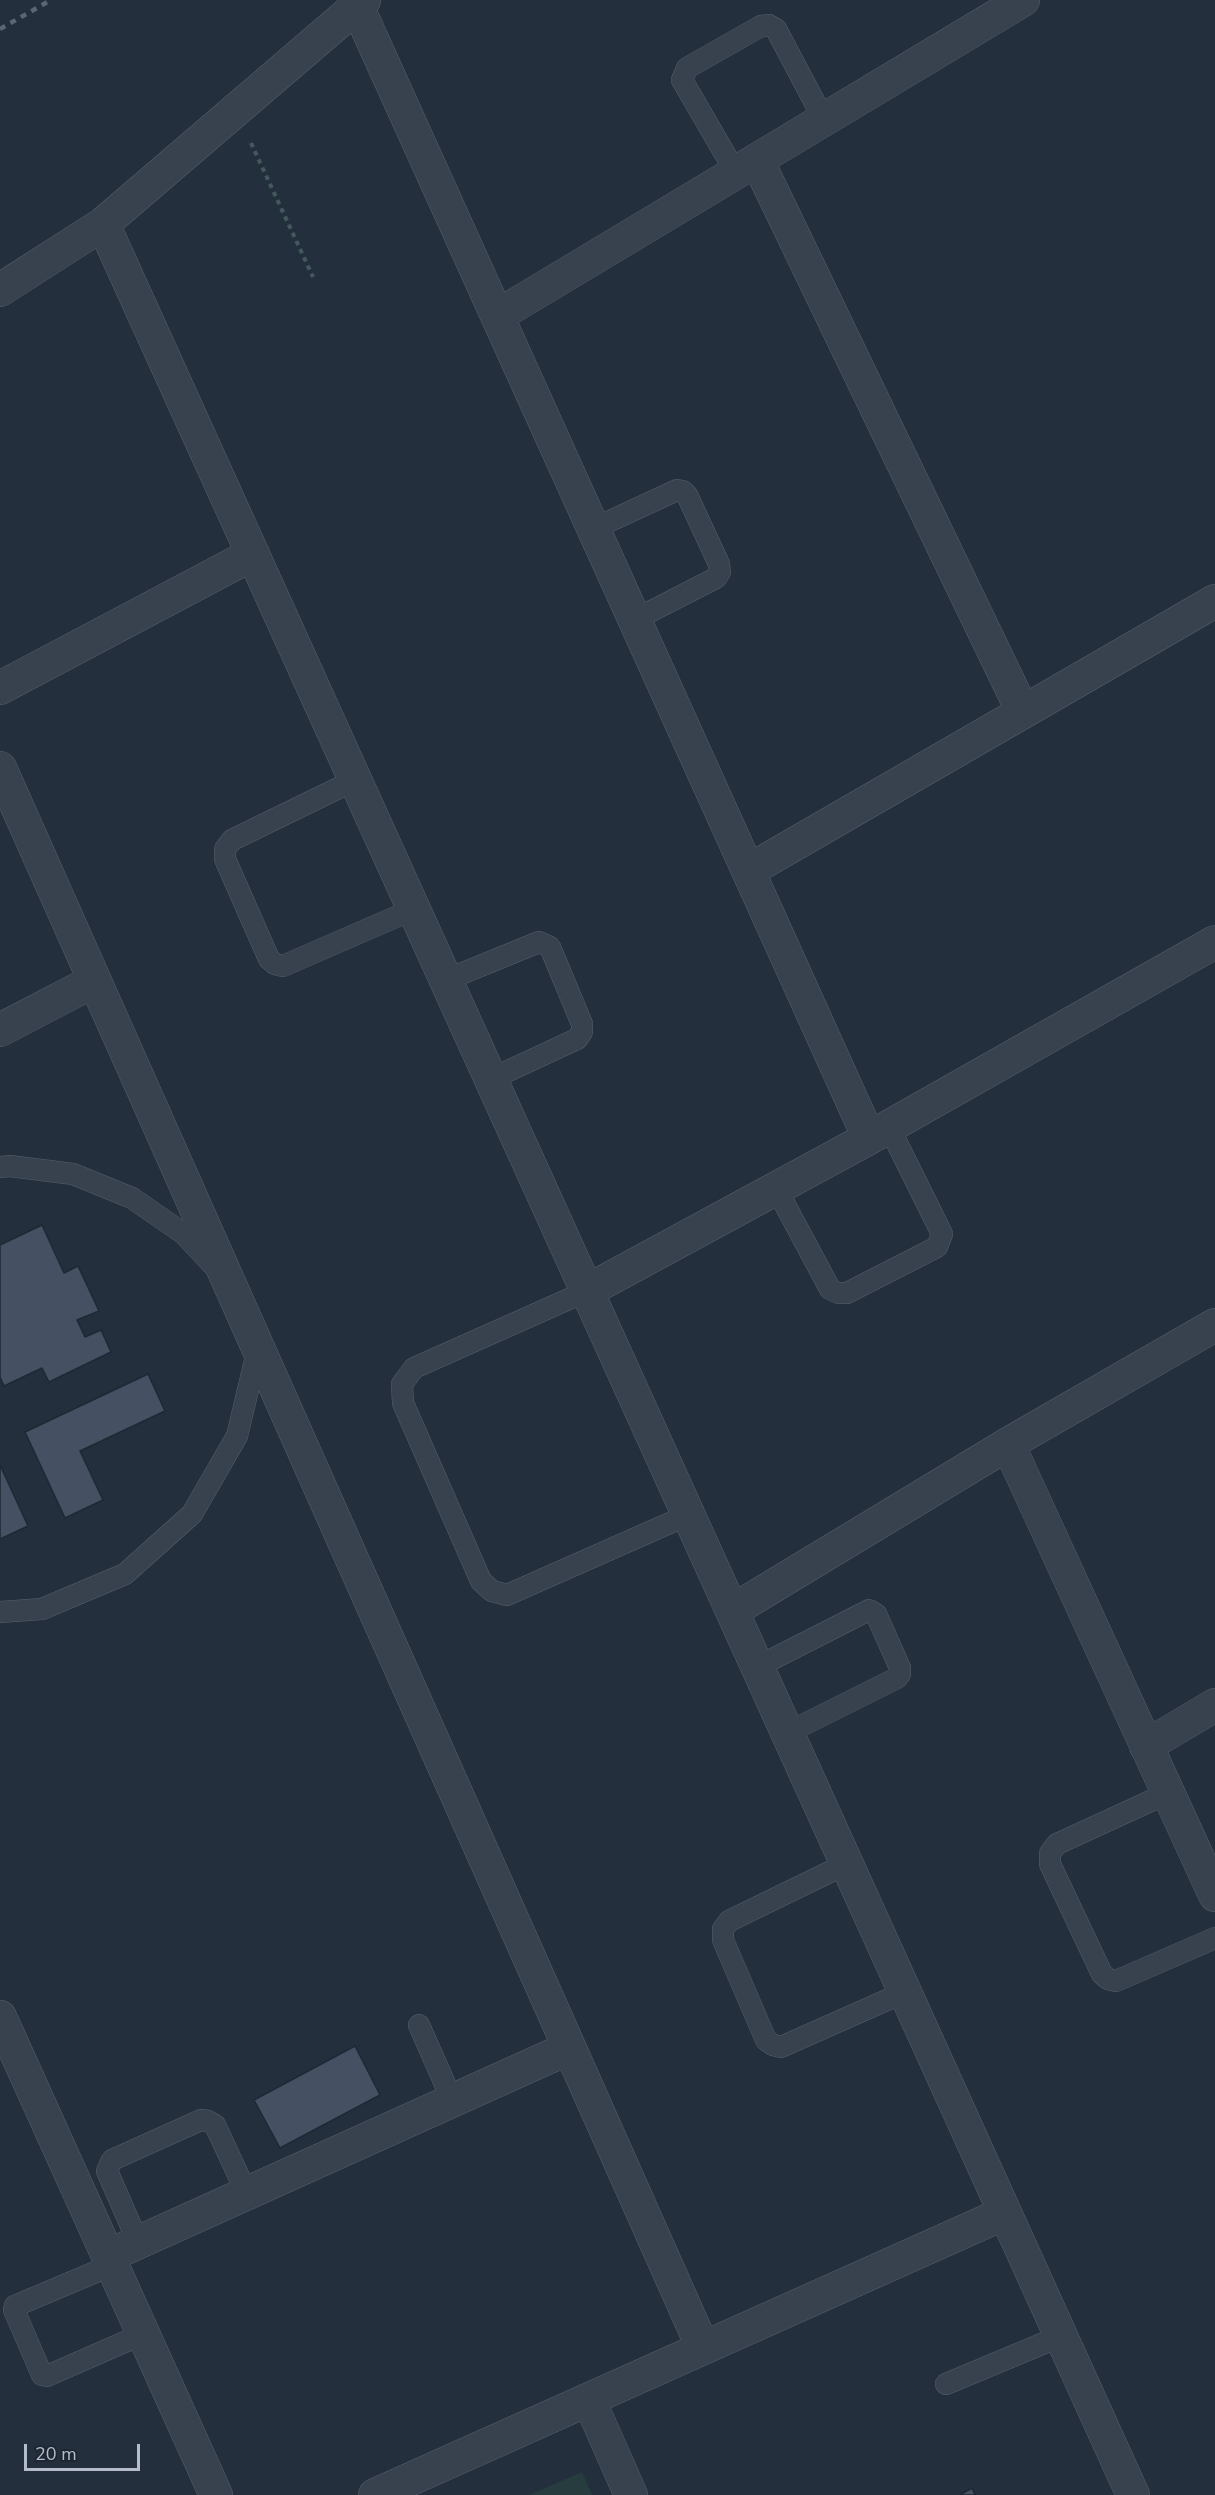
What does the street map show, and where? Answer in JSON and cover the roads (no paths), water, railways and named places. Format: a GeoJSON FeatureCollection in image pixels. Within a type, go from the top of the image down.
{"type":"FeatureCollection","features":[{"type":"Feature","properties":{"kind":"street"},"geometry":{"type":"LineString","coordinates":[[497,316],[1023,0]]}},
{"type":"Feature","properties":{"kind":"street"},"geometry":{"type":"LineString","coordinates":[[0,290],[103,224],[360,3],[497,316],[748,871],[879,1133]]}},
{"type":"Feature","properties":{"kind":"street"},"geometry":{"type":"LineString","coordinates":[[746,167],[1023,712]]}},
{"type":"Feature","properties":{"kind":"street"},"geometry":{"type":"LineString","coordinates":[[103,224],[1133,2495]]}},
{"type":"Feature","properties":{"kind":"street"},"geometry":{"type":"LineString","coordinates":[[1,685],[253,554]]}},
{"type":"Feature","properties":{"kind":"street"},"geometry":{"type":"LineString","coordinates":[[748,871],[1215,601]]}},
{"type":"Feature","properties":{"kind":"street"},"geometry":{"type":"LineString","coordinates":[[0,768],[703,2348]]}},
{"type":"Feature","properties":{"kind":"street"},"geometry":{"type":"LineString","coordinates":[[587,1291],[879,1133],[1215,942]]}},
{"type":"Feature","properties":{"kind":"street"},"geometry":{"type":"LineString","coordinates":[[0,1030],[94,981]]}},
{"type":"Feature","properties":{"kind":"street"},"geometry":{"type":"LineString","coordinates":[[732,1611],[1008,1444],[1215,1325]]}},
{"type":"Feature","properties":{"kind":"street"},"geometry":{"type":"LineString","coordinates":[[1008,1444],[1215,1895]]}},
{"type":"Feature","properties":{"kind":"street"},"geometry":{"type":"LineString","coordinates":[[1146,1746],[1215,1705]]}},
{"type":"Feature","properties":{"kind":"street"},"geometry":{"type":"LineString","coordinates":[[0,2017],[216,2495]]}},
{"type":"Feature","properties":{"kind":"street"},"geometry":{"type":"LineString","coordinates":[[110,2261],[138,2242],[569,2048]]}},
{"type":"Feature","properties":{"kind":"street"},"geometry":{"type":"LineString","coordinates":[[375,2495],[1005,2213]]}},
{"type":"Feature","properties":{"kind":"street"},"geometry":{"type":"LineString","coordinates":[[589,2400],[631,2495]]}},
{"type":"Feature","properties":{"kind":"lane"},"geometry":{"type":"LineString","coordinates":[[746,167],[682,80],[687,68],[761,26],[769,25],[777,29],[824,120]]}},
{"type":"Feature","properties":{"kind":"lane"},"geometry":{"type":"LineString","coordinates":[[593,529],[677,490],[687,495],[715,554],[720,572],[716,578],[634,620]]}},
{"type":"Feature","properties":{"kind":"lane"},"geometry":{"type":"LineString","coordinates":[[355,780],[231,840],[225,849],[225,859],[269,959],[283,966],[414,909]]}},
{"type":"Feature","properties":{"kind":"lane"},"geometry":{"type":"LineString","coordinates":[[446,980],[539,942],[550,947],[582,1024],[582,1032],[577,1039],[491,1079]]}},
{"type":"Feature","properties":{"kind":"lane"},"geometry":{"type":"LineString","coordinates":[[776,1188],[830,1288],[838,1293],[847,1293],[937,1247],[942,1234],[879,1133]]}},
{"type":"Feature","properties":{"kind":"lane"},"geometry":{"type":"LineString","coordinates":[[0,1167],[10,1166],[73,1174],[132,1198],[184,1234],[228,1281]]}},
{"type":"Feature","properties":{"kind":"lane"},"geometry":{"type":"LineString","coordinates":[[587,1291],[414,1368],[402,1384],[403,1403],[481,1581],[492,1591],[507,1594],[688,1515]]}},
{"type":"Feature","properties":{"kind":"lane"},"geometry":{"type":"LineString","coordinates":[[0,1612],[42,1609],[125,1574],[192,1514],[237,1437],[258,1348]]}},
{"type":"Feature","properties":{"kind":"lane"},"geometry":{"type":"LineString","coordinates":[[757,1667],[869,1610],[876,1614],[900,1668],[900,1674],[897,1678],[787,1733]]}},
{"type":"Feature","properties":{"kind":"lane"},"geometry":{"type":"LineString","coordinates":[[1168,1793],[1057,1844],[1050,1853],[1050,1864],[1102,1974],[1108,1979],[1116,1981],[1215,1938]]}},
{"type":"Feature","properties":{"kind":"lane"},"geometry":{"type":"LineString","coordinates":[[846,1864],[729,1921],[723,1929],[723,1940],[766,2040],[781,2047],[905,1992]]}},
{"type":"Feature","properties":{"kind":"lane"},"geometry":{"type":"LineString","coordinates":[[419,2025],[452,2100]]}},
{"type":"Feature","properties":{"kind":"lane"},"geometry":{"type":"LineString","coordinates":[[138,2242],[107,2171],[112,2160],[201,2120],[208,2121],[215,2125],[247,2193]]}},
{"type":"Feature","properties":{"kind":"lane"},"geometry":{"type":"LineString","coordinates":[[110,2261],[15,2306],[14,2310],[42,2375],[48,2376],[143,2334]]}},
{"type":"Feature","properties":{"kind":"lane"},"geometry":{"type":"LineString","coordinates":[[946,2384],[1061,2336]]}},
{"type":"Feature","properties":{"kind":"railway"},"geometry":{"type":"LineString","coordinates":[[0,29],[51,0]]}}]}
